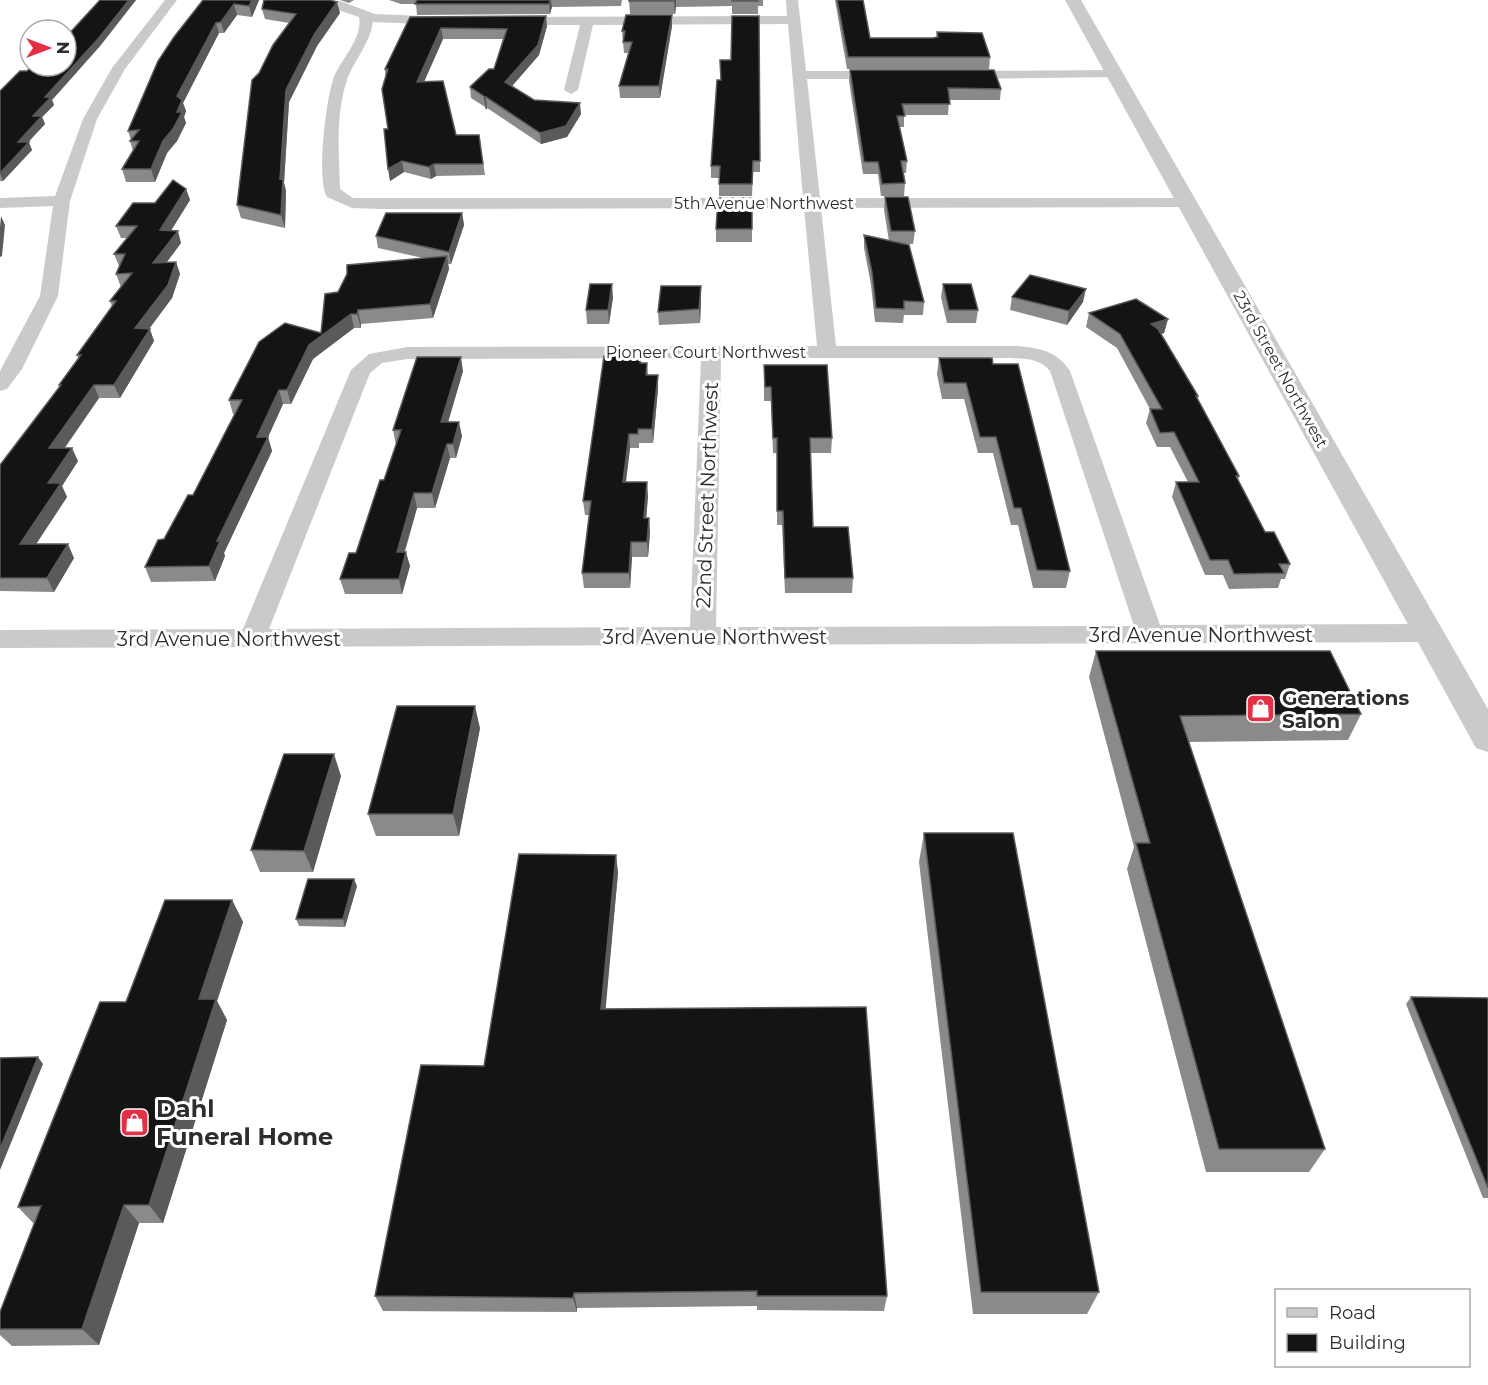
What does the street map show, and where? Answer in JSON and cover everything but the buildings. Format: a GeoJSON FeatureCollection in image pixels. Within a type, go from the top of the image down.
{"type":"FeatureCollection","features":[{"type":"Feature","properties":{"kind":"street"},"geometry":{"type":"LineString","coordinates":[[0,385],[12,369],[49,296],[62,201],[79,148],[103,93],[136,43],[171,0]]}},
{"type":"Feature","properties":{"kind":"street"},"geometry":{"type":"LineString","coordinates":[[314,0],[340,5],[365,15],[396,20],[458,21]]}},
{"type":"Feature","properties":{"kind":"street"},"geometry":{"type":"LineString","coordinates":[[792,0],[827,352]]}},
{"type":"Feature","properties":{"kind":"street","name":"23rd Street Northwest"},"geometry":{"type":"LineString","coordinates":[[1073,0],[1488,739]]}},
{"type":"Feature","properties":{"kind":"street","name":"5th Avenue Northwest"},"geometry":{"type":"LineString","coordinates":[[365,15],[367,27],[341,78],[335,99],[332,189],[333,194],[342,200],[380,204],[1187,202]]}},
{"type":"Feature","properties":{"kind":"street"},"geometry":{"type":"LineString","coordinates":[[493,21],[794,20]]}},
{"type":"Feature","properties":{"kind":"street"},"geometry":{"type":"LineString","coordinates":[[571,90],[587,21]]}},
{"type":"Feature","properties":{"kind":"street"},"geometry":{"type":"LineString","coordinates":[[940,75],[1115,74]]}},
{"type":"Feature","properties":{"kind":"street"},"geometry":{"type":"LineString","coordinates":[[800,75],[905,75]]}},
{"type":"Feature","properties":{"kind":"street"},"geometry":{"type":"LineString","coordinates":[[0,202],[62,201]]}},
{"type":"Feature","properties":{"kind":"street","name":"Pioneer Court Northwest"},"geometry":{"type":"LineString","coordinates":[[252,639],[358,376],[370,362],[391,354],[407,353],[827,352],[1027,353],[1044,356],[1053,361],[1060,371],[1150,635]]}},
{"type":"Feature","properties":{"kind":"street","name":"22nd Street Northwest"},"geometry":{"type":"LineString","coordinates":[[703,637],[711,353]]}},
{"type":"Feature","properties":{"kind":"street","name":"3rd Avenue Northwest"},"geometry":{"type":"LineString","coordinates":[[0,639],[1429,633]]}},
{"type":"Feature","properties":{"kind":"place","name":"Generations Salon"},"geometry":{"type":"Point","coordinates":[1261,709]}},
{"type":"Feature","properties":{"kind":"place","name":"Dahl Funeral Home"},"geometry":{"type":"Point","coordinates":[135,1123]}}]}
